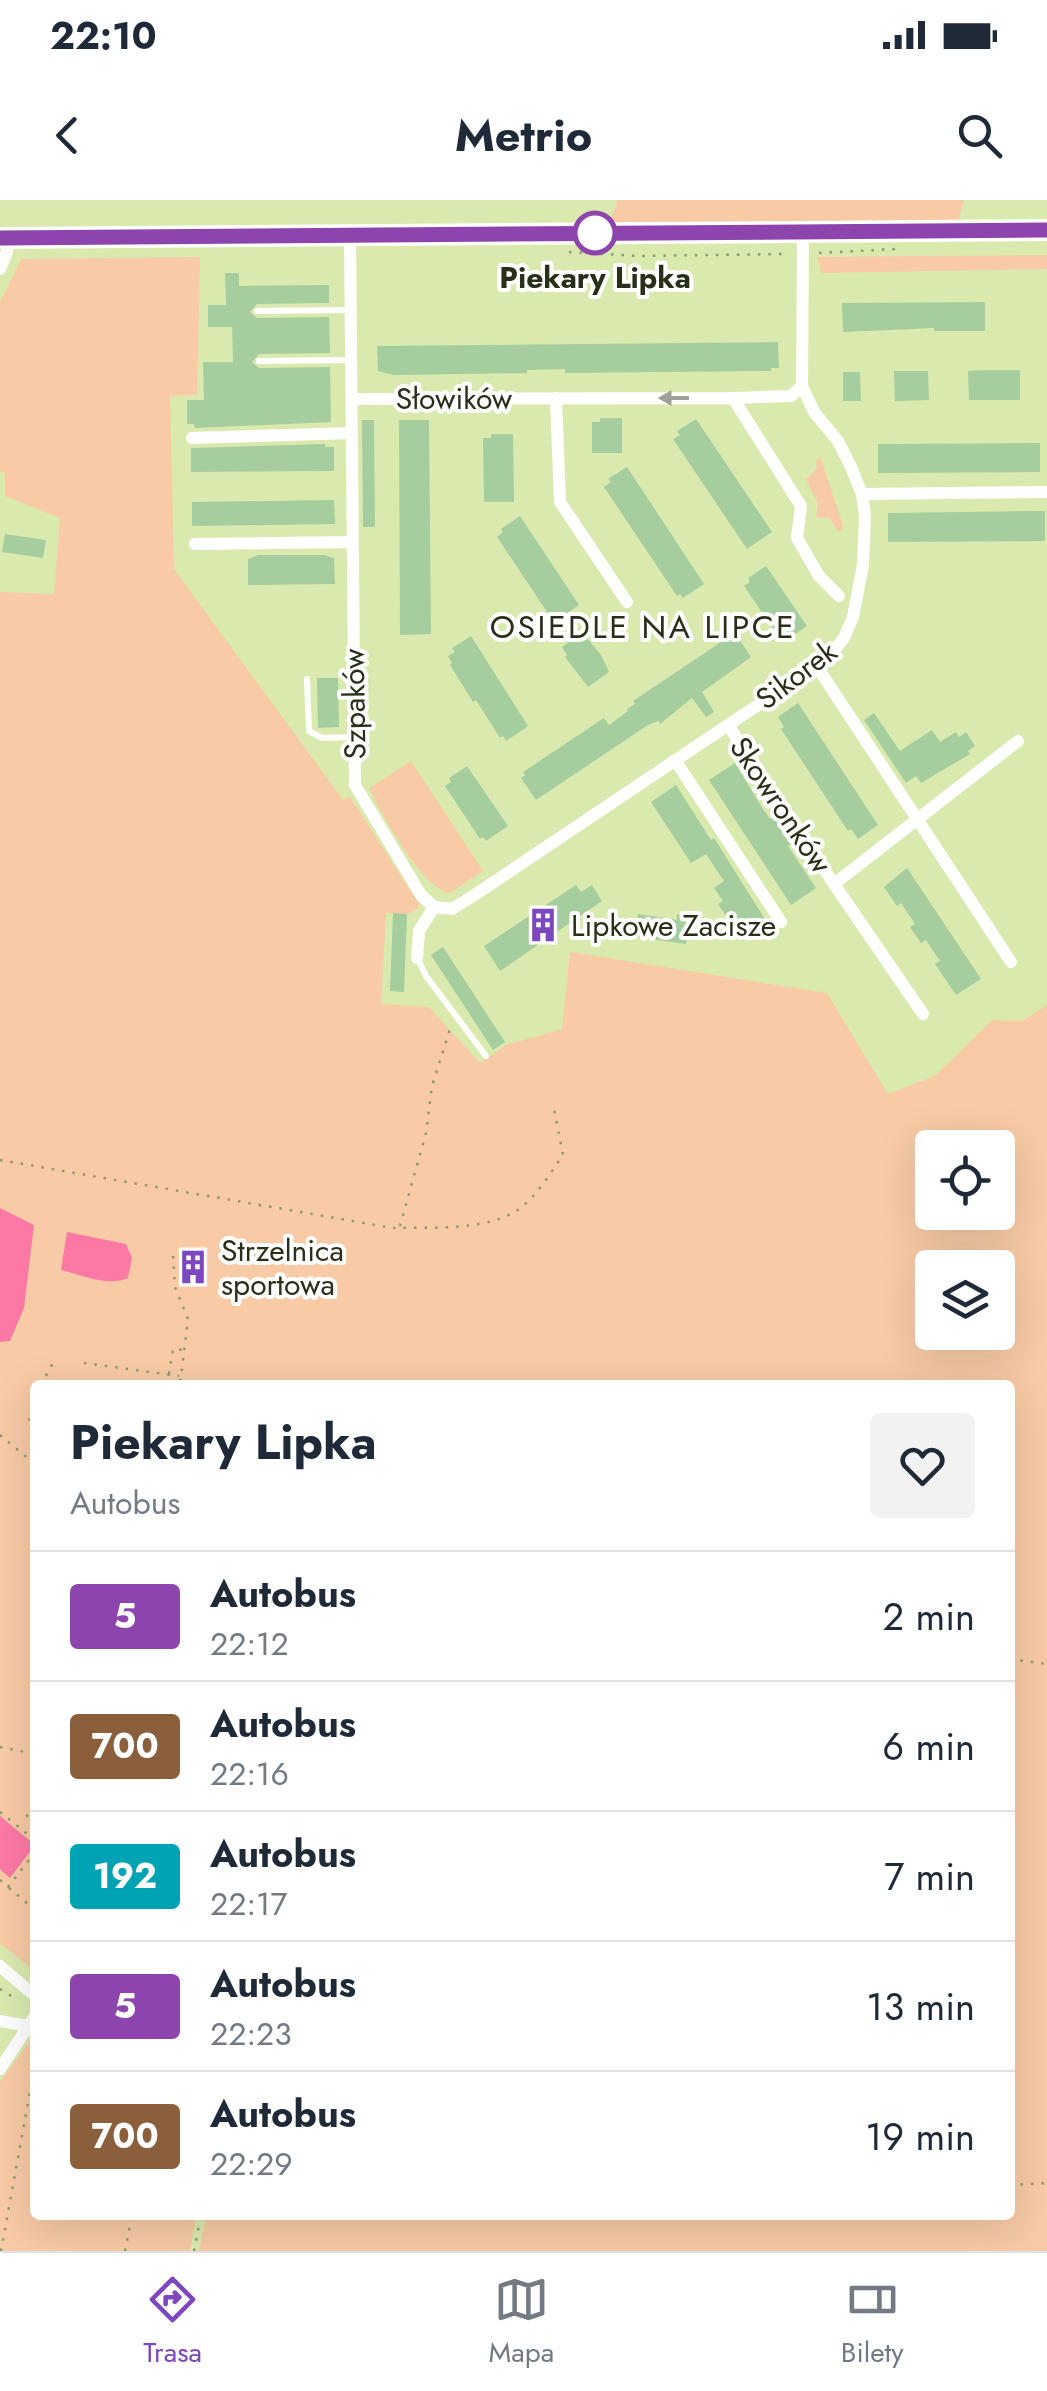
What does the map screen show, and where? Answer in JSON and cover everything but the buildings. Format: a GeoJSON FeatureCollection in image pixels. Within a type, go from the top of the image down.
{"type":"FeatureCollection","features":[{"type":"Feature","properties":{"kind":"street"},"geometry":{"type":"LineString","coordinates":[[0,270],[7,252],[3,238],[1047,230]]}},
{"type":"Feature","properties":{"kind":"street"},"geometry":{"type":"LineString","coordinates":[[802,386],[803,232]]}},
{"type":"Feature","properties":{"kind":"street","name":"Szpaków"},"geometry":{"type":"LineString","coordinates":[[350,236],[355,785],[421,894],[434,907]]}},
{"type":"Feature","properties":{"kind":"street","name":"Słowików"},"geometry":{"type":"LineString","coordinates":[[352,399],[734,398],[790,396],[802,386]]}},
{"type":"Feature","properties":{"kind":"street","name":"Sikorek"},"geometry":{"type":"LineString","coordinates":[[434,907],[452,909],[474,896],[836,651],[852,617],[863,565],[865,516],[862,494],[838,441],[814,412],[802,386]]}},
{"type":"Feature","properties":{"kind":"street","name":"Słowików"},"geometry":{"type":"LineString","coordinates":[[556,398],[560,502],[628,602]]}},
{"type":"Feature","properties":{"kind":"street"},"geometry":{"type":"LineString","coordinates":[[734,398],[802,506],[797,538],[820,576],[839,596]]}},
{"type":"Feature","properties":{"kind":"street"},"geometry":{"type":"LineString","coordinates":[[192,438],[352,433]]}},
{"type":"Feature","properties":{"kind":"street"},"geometry":{"type":"LineString","coordinates":[[862,494],[1047,492]]}},
{"type":"Feature","properties":{"kind":"street"},"geometry":{"type":"LineString","coordinates":[[195,544],[353,542]]}},
{"type":"Feature","properties":{"kind":"street"},"geometry":{"type":"LineString","coordinates":[[816,666],[1011,962]]}},
{"type":"Feature","properties":{"kind":"street","name":"Skowronków"},"geometry":{"type":"LineString","coordinates":[[728,725],[923,1014]]}},
{"type":"Feature","properties":{"kind":"street","name":"Skowronków"},"geometry":{"type":"LineString","coordinates":[[834,884],[1018,741]]}},
{"type":"Feature","properties":{"kind":"street"},"geometry":{"type":"LineString","coordinates":[[675,760],[781,922]]}},
{"type":"Feature","properties":{"kind":"street"},"geometry":{"type":"LineString","coordinates":[[417,958],[419,931],[434,907]]}},
{"type":"Feature","properties":{"kind":"street"},"geometry":{"type":"LineString","coordinates":[[0,1966],[30,1992]]}},
{"type":"Feature","properties":{"kind":"street"},"geometry":{"type":"LineString","coordinates":[[0,2022],[30,2021]]}},
{"type":"Feature","properties":{"kind":"street"},"geometry":{"type":"LineString","coordinates":[[0,2069],[30,2024]]}},
{"type":"Feature","properties":{"kind":"lane"},"geometry":{"type":"LineString","coordinates":[[256,311],[351,310]]}},
{"type":"Feature","properties":{"kind":"lane"},"geometry":{"type":"LineString","coordinates":[[259,361],[351,360]]}},
{"type":"Feature","properties":{"kind":"lane"},"geometry":{"type":"LineString","coordinates":[[307,678],[309,731],[322,738],[354,737]]}},
{"type":"Feature","properties":{"kind":"lane"},"geometry":{"type":"LineString","coordinates":[[417,958],[426,976],[486,1056]]}},
{"type":"Feature","properties":{"kind":"path"},"geometry":{"type":"LineString","coordinates":[[400,1228],[426,1134],[432,1086],[455,1015]]}},
{"type":"Feature","properties":{"kind":"path"},"geometry":{"type":"LineString","coordinates":[[0,1160],[400,1228],[450,1228],[500,1218],[522,1208],[563,1155],[553,1104]]}},
{"type":"Feature","properties":{"kind":"path"},"geometry":{"type":"LineString","coordinates":[[172,1256],[176,1287],[188,1319],[181,1380]]}},
{"type":"Feature","properties":{"kind":"path"},"geometry":{"type":"LineString","coordinates":[[169,1374],[173,1349],[184,1351]]}},
{"type":"Feature","properties":{"kind":"path"},"geometry":{"type":"LineString","coordinates":[[44,1380],[53,1363]]}},
{"type":"Feature","properties":{"kind":"path"},"geometry":{"type":"LineString","coordinates":[[84,1364],[181,1376]]}},
{"type":"Feature","properties":{"kind":"path"},"geometry":{"type":"LineString","coordinates":[[0,1434],[30,1460]]}},
{"type":"Feature","properties":{"kind":"path"},"geometry":{"type":"LineString","coordinates":[[1015,1660],[1047,1664]]}},
{"type":"Feature","properties":{"kind":"path"},"geometry":{"type":"LineString","coordinates":[[0,1747],[30,1753]]}},
{"type":"Feature","properties":{"kind":"path"},"geometry":{"type":"LineString","coordinates":[[0,1812],[30,1836]]}},
{"type":"Feature","properties":{"kind":"path"},"geometry":{"type":"LineString","coordinates":[[8,1887],[30,1858]]}},
{"type":"Feature","properties":{"kind":"path"},"geometry":{"type":"LineString","coordinates":[[0,1880],[30,1906]]}},
{"type":"Feature","properties":{"kind":"path"},"geometry":{"type":"LineString","coordinates":[[1,2251],[30,2092]]}},
{"type":"Feature","properties":{"kind":"path"},"geometry":{"type":"LineString","coordinates":[[1015,2185],[1047,2183]]}},
{"type":"Feature","properties":{"kind":"path"},"geometry":{"type":"LineString","coordinates":[[125,2251],[131,2220]]}},
{"type":"Feature","properties":{"kind":"path"},"geometry":{"type":"LineString","coordinates":[[194,2251],[200,2220]]}},
{"type":"Feature","properties":{"kind":"shaded area"},"geometry":{"type":"Polygon","coordinates":[[[618,200],[964,200],[958,222],[609,224],[618,200]]]}},
{"type":"Feature","properties":{"kind":"shaded area"},"geometry":{"type":"Polygon","coordinates":[[[1047,255],[1047,269],[822,273],[817,257],[1047,255]]]}},
{"type":"Feature","properties":{"kind":"shaded area"},"geometry":{"type":"Polygon","coordinates":[[[200,257],[197,395],[170,396],[174,569],[343,800],[350,797],[419,904],[418,909],[407,914],[386,913],[381,1004],[429,1007],[480,1063],[506,1045],[562,1029],[570,952],[827,993],[888,1094],[935,1076],[992,1020],[1022,1021],[1047,1005],[1047,2251],[199,2251],[205,2220],[1015,2220],[1015,1380],[30,1380],[30,1967],[0,1943],[0,592],[54,594],[60,518],[5,496],[5,473],[0,471],[0,302],[21,259],[200,257]]]}},
{"type":"Feature","properties":{"kind":"shaded area"},"geometry":{"type":"Polygon","coordinates":[[[821,459],[842,522],[843,529],[838,532],[830,518],[816,517],[818,504],[806,479],[817,469],[816,460],[821,459]]]}},
{"type":"Feature","properties":{"kind":"shaded area"},"geometry":{"type":"Polygon","coordinates":[[[411,761],[483,871],[450,893],[415,865],[369,788],[411,761]]]}},
{"type":"Feature","properties":{"kind":"shaded area"},"geometry":{"type":"Polygon","coordinates":[[[0,1208],[34,1225],[24,1308],[10,1341],[0,1342],[0,1208]]]}},
{"type":"Feature","properties":{"kind":"shaded area"},"geometry":{"type":"Polygon","coordinates":[[[67,1232],[126,1244],[132,1258],[128,1278],[104,1281],[61,1270],[67,1232]]]}},
{"type":"Feature","properties":{"kind":"shaded area"},"geometry":{"type":"Polygon","coordinates":[[[0,1816],[30,1841],[30,1852],[10,1878],[0,1869],[0,1816]]]}},
{"type":"Feature","properties":{"kind":"shaded area"},"geometry":{"type":"Polygon","coordinates":[[[30,2041],[30,2220],[195,2220],[190,2251],[0,2251],[0,2082],[30,2041]]]}},
{"type":"Feature","properties":{"kind":"bus line","name":"5"},"geometry":{"type":"LineString","coordinates":[[0,238],[1047,230]]}},
{"type":"Feature","properties":{"kind":"place","name":"Piekary Lipka"},"geometry":{"type":"Point","coordinates":[595,233]}},
{"type":"Feature","properties":{"kind":"place","name":"Lipkowe Zacisze"},"geometry":{"type":"Point","coordinates":[543,925]}},
{"type":"Feature","properties":{"kind":"place","name":"Strzelnica sportowa"},"geometry":{"type":"Point","coordinates":[193,1267]}},
{"type":"Feature","properties":{"kind":"district","name":"OSIEDLE NA LIPCE"},"geometry":{"type":"Point","coordinates":[643,627]}}]}
